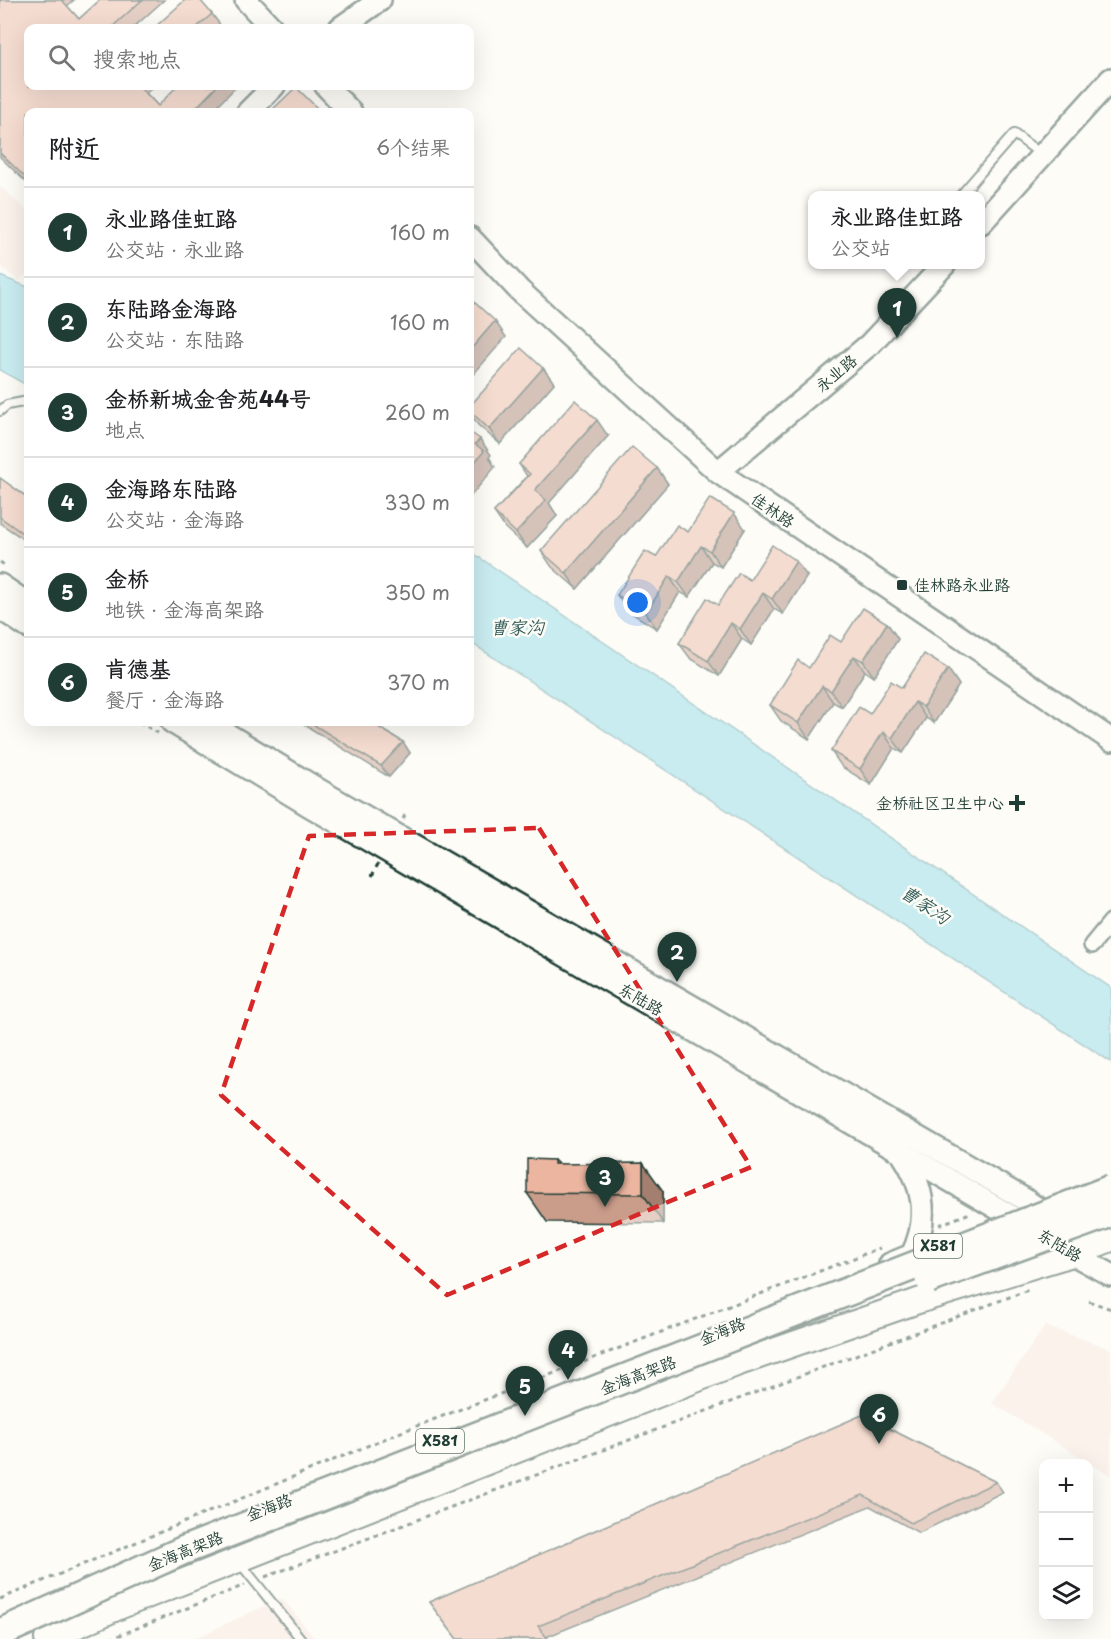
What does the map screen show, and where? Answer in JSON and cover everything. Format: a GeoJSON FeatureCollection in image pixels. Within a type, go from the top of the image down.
{"type":"FeatureCollection","features":[{"type":"Feature","properties":{"kind":"highway","name":"金海高架路"},"geometry":{"type":"LineString","coordinates":[[0,1633],[182,1551],[1111,1190]]}},
{"type":"Feature","properties":{"kind":"highway","name":"金海高架路"},"geometry":{"type":"LineString","coordinates":[[16,1639],[204,1557],[891,1293],[1111,1213]]}},
{"type":"Feature","properties":{"kind":"highway"},"geometry":{"type":"LineString","coordinates":[[891,1293],[1111,1218]]}},
{"type":"Feature","properties":{"kind":"main road"},"geometry":{"type":"LineString","coordinates":[[246,0],[269,24]]}},
{"type":"Feature","properties":{"kind":"main road"},"geometry":{"type":"LineString","coordinates":[[346,24],[380,0]]}},
{"type":"Feature","properties":{"kind":"main road"},"geometry":{"type":"LineString","coordinates":[[985,218],[1111,79]]}},
{"type":"Feature","properties":{"kind":"main road"},"geometry":{"type":"LineString","coordinates":[[252,108],[270,90]]}},
{"type":"Feature","properties":{"kind":"main road"},"geometry":{"type":"LineString","coordinates":[[330,90],[347,108]]}},
{"type":"Feature","properties":{"kind":"main road","name":"佳林路"},"geometry":{"type":"LineString","coordinates":[[474,242],[519,290],[718,472],[1111,740]]}},
{"type":"Feature","properties":{"kind":"main road","name":"永业路"},"geometry":{"type":"LineString","coordinates":[[718,472],[870,344],[940,269]]}},
{"type":"Feature","properties":{"kind":"main road"},"geometry":{"type":"LineString","coordinates":[[0,585],[24,601]]}},
{"type":"Feature","properties":{"kind":"main road"},"geometry":{"type":"LineString","coordinates":[[0,608],[24,624]]}},
{"type":"Feature","properties":{"kind":"main road","name":"东陆路"},"geometry":{"type":"LineString","coordinates":[[179,726],[310,806],[1010,1214],[1092,1246],[1111,1260]]}},
{"type":"Feature","properties":{"kind":"main road","name":"东陆路"},"geometry":{"type":"LineString","coordinates":[[214,726],[1010,1214]]}},
{"type":"Feature","properties":{"kind":"main road"},"geometry":{"type":"LineString","coordinates":[[885,1256],[912,1255],[921,1232],[922,1192],[913,1168],[899,1149]]}},
{"type":"Feature","properties":{"kind":"main road","name":"金海路"},"geometry":{"type":"LineString","coordinates":[[0,1619],[217,1527],[571,1391],[885,1256],[1111,1179]]}},
{"type":"Feature","properties":{"kind":"main road","name":"东陆路"},"geometry":{"type":"LineString","coordinates":[[1092,1246],[1111,1275]]}},
{"type":"Feature","properties":{"kind":"main road","name":"X581"},"geometry":{"type":"LineString","coordinates":[[47,1639],[121,1606],[736,1364],[918,1301],[1092,1246]]}},
{"type":"Feature","properties":{"kind":"street"},"geometry":{"type":"LineString","coordinates":[[1092,945],[1111,922]]}},
{"type":"Feature","properties":{"kind":"lane"},"geometry":{"type":"LineString","coordinates":[[964,191],[1014,134],[1042,154]]}},
{"type":"Feature","properties":{"kind":"lane"},"geometry":{"type":"LineString","coordinates":[[0,411],[7,405],[24,402]]}},
{"type":"Feature","properties":{"kind":"lane"},"geometry":{"type":"LineString","coordinates":[[238,1561],[301,1639]]}},
{"type":"Feature","properties":{"kind":"path"},"geometry":{"type":"LineString","coordinates":[[921,1232],[1010,1214]]}},
{"type":"Feature","properties":{"kind":"path"},"geometry":{"type":"LineString","coordinates":[[0,1599],[396,1434],[885,1256]]}},
{"type":"Feature","properties":{"kind":"path"},"geometry":{"type":"LineString","coordinates":[[110,1639],[255,1580],[1037,1287]]}},
{"type":"Feature","properties":{"kind":"path"},"geometry":{"type":"LineString","coordinates":[[1089,1301],[1111,1309]]}},
{"type":"Feature","properties":{"kind":"highlighted area"},"geometry":{"type":"Polygon","coordinates":[[[539,828],[751,1167],[447,1295],[221,1095],[309,836],[539,828]]]}},
{"type":"Feature","properties":{"kind":"shaded area"},"geometry":{"type":"Polygon","coordinates":[[[0,186],[24,208],[24,276],[19,281],[0,266],[0,186]]]}},
{"type":"Feature","properties":{"kind":"shaded area"},"geometry":{"type":"Polygon","coordinates":[[[1045,1326],[1111,1349],[1111,1476],[1093,1465],[1093,1459],[1083,1459],[992,1403],[1045,1326]]]}},
{"type":"Feature","properties":{"kind":"shaded area"},"geometry":{"type":"Polygon","coordinates":[[[282,1598],[315,1639],[193,1639],[282,1598]]]}},
{"type":"Feature","properties":{"kind":"water"},"geometry":{"type":"Polygon","coordinates":[[[0,276],[24,285],[24,384],[0,370],[0,276]]]}},
{"type":"Feature","properties":{"kind":"water","name":"曹家沟"},"geometry":{"type":"Polygon","coordinates":[[[474,554],[1111,988],[1111,1062],[474,645],[474,554]]]}},
{"type":"Feature","properties":{"kind":"building"},"geometry":{"type":"Polygon","coordinates":[[[0,0],[62,0],[79,19],[100,0],[142,0],[115,24],[24,24],[24,90],[143,90],[158,106],[173,90],[213,90],[196,108],[24,108],[24,176],[0,153],[0,0]]]}},
{"type":"Feature","properties":{"kind":"building"},"geometry":{"type":"Polygon","coordinates":[[[185,0],[200,0],[212,14],[201,24],[158,24],[185,0]]]}},
{"type":"Feature","properties":{"kind":"building"},"geometry":{"type":"Polygon","coordinates":[[[293,90],[299,90],[317,108],[274,108],[293,90]]]}},
{"type":"Feature","properties":{"kind":"building"},"geometry":{"type":"Polygon","coordinates":[[[474,302],[495,321],[474,345],[474,302]]]}},
{"type":"Feature","properties":{"kind":"building"},"geometry":{"type":"Polygon","coordinates":[[[521,348],[543,368],[489,429],[474,415],[474,401],[521,348]]]}},
{"type":"Feature","properties":{"kind":"building"},"geometry":{"type":"Polygon","coordinates":[[[575,400],[597,420],[535,490],[546,500],[516,533],[494,512],[530,474],[519,464],[575,400]]]}},
{"type":"Feature","properties":{"kind":"building"},"geometry":{"type":"Polygon","coordinates":[[[474,435],[480,439],[475,444],[484,451],[474,463],[474,435]]]}},
{"type":"Feature","properties":{"kind":"building"},"geometry":{"type":"Polygon","coordinates":[[[632,447],[657,468],[566,573],[541,551],[632,447]]]}},
{"type":"Feature","properties":{"kind":"building"},"geometry":{"type":"Polygon","coordinates":[[[0,478],[24,495],[24,534],[0,517],[0,478]]]}},
{"type":"Feature","properties":{"kind":"building"},"geometry":{"type":"Polygon","coordinates":[[[710,498],[734,513],[710,551],[701,546],[678,582],[669,576],[646,613],[617,595],[645,551],[656,557],[677,525],[688,532],[710,498]]]}},
{"type":"Feature","properties":{"kind":"building"},"geometry":{"type":"Polygon","coordinates":[[[772,545],[796,561],[772,599],[763,593],[740,629],[731,623],[708,661],[679,643],[707,598],[718,605],[739,573],[750,580],[772,545]]]}},
{"type":"Feature","properties":{"kind":"building"},"geometry":{"type":"Polygon","coordinates":[[[863,608],[887,623],[863,661],[854,656],[831,691],[822,686],[798,723],[770,705],[798,660],[809,668],[830,635],[841,642],[863,608]]]}},
{"type":"Feature","properties":{"kind":"building"},"geometry":{"type":"Polygon","coordinates":[[[924,654],[948,669],[923,707],[915,702],[892,738],[883,732],[860,769],[831,751],[859,707],[870,714],[891,681],[902,688],[924,654]]]}},
{"type":"Feature","properties":{"kind":"building"},"geometry":{"type":"Polygon","coordinates":[[[316,726],[377,726],[403,742],[381,766],[316,726]]]}},
{"type":"Feature","properties":{"kind":"building"},"geometry":{"type":"Polygon","coordinates":[[[527,1159],[554,1160],[554,1164],[643,1163],[643,1194],[527,1193],[527,1159]]]}},
{"type":"Feature","properties":{"kind":"building"},"geometry":{"type":"Polygon","coordinates":[[[862,1415],[996,1482],[911,1523],[863,1495],[538,1626],[548,1639],[457,1639],[429,1602],[862,1415]]]}},
{"type":"Feature","properties":{"kind":"place","name":"永业路佳虹路"},"geometry":{"type":"Point","coordinates":[897,338]}},
{"type":"Feature","properties":{"kind":"place","name":"佳林路永业路"},"geometry":{"type":"Point","coordinates":[902,585]}},
{"type":"Feature","properties":{"kind":"place","name":"金桥社区卫生中心"},"geometry":{"type":"Point","coordinates":[1017,803]}},
{"type":"Feature","properties":{"kind":"place","name":"东陆路金海路"},"geometry":{"type":"Point","coordinates":[677,982]}},
{"type":"Feature","properties":{"kind":"place","name":"金桥新城金舍苑44号"},"geometry":{"type":"Point","coordinates":[605,1207]}},
{"type":"Feature","properties":{"kind":"place","name":"金海路东陆路"},"geometry":{"type":"Point","coordinates":[568,1380]}},
{"type":"Feature","properties":{"kind":"place","name":"金桥"},"geometry":{"type":"Point","coordinates":[525,1416]}},
{"type":"Feature","properties":{"kind":"place","name":"肯德基"},"geometry":{"type":"Point","coordinates":[879,1444]}}]}
